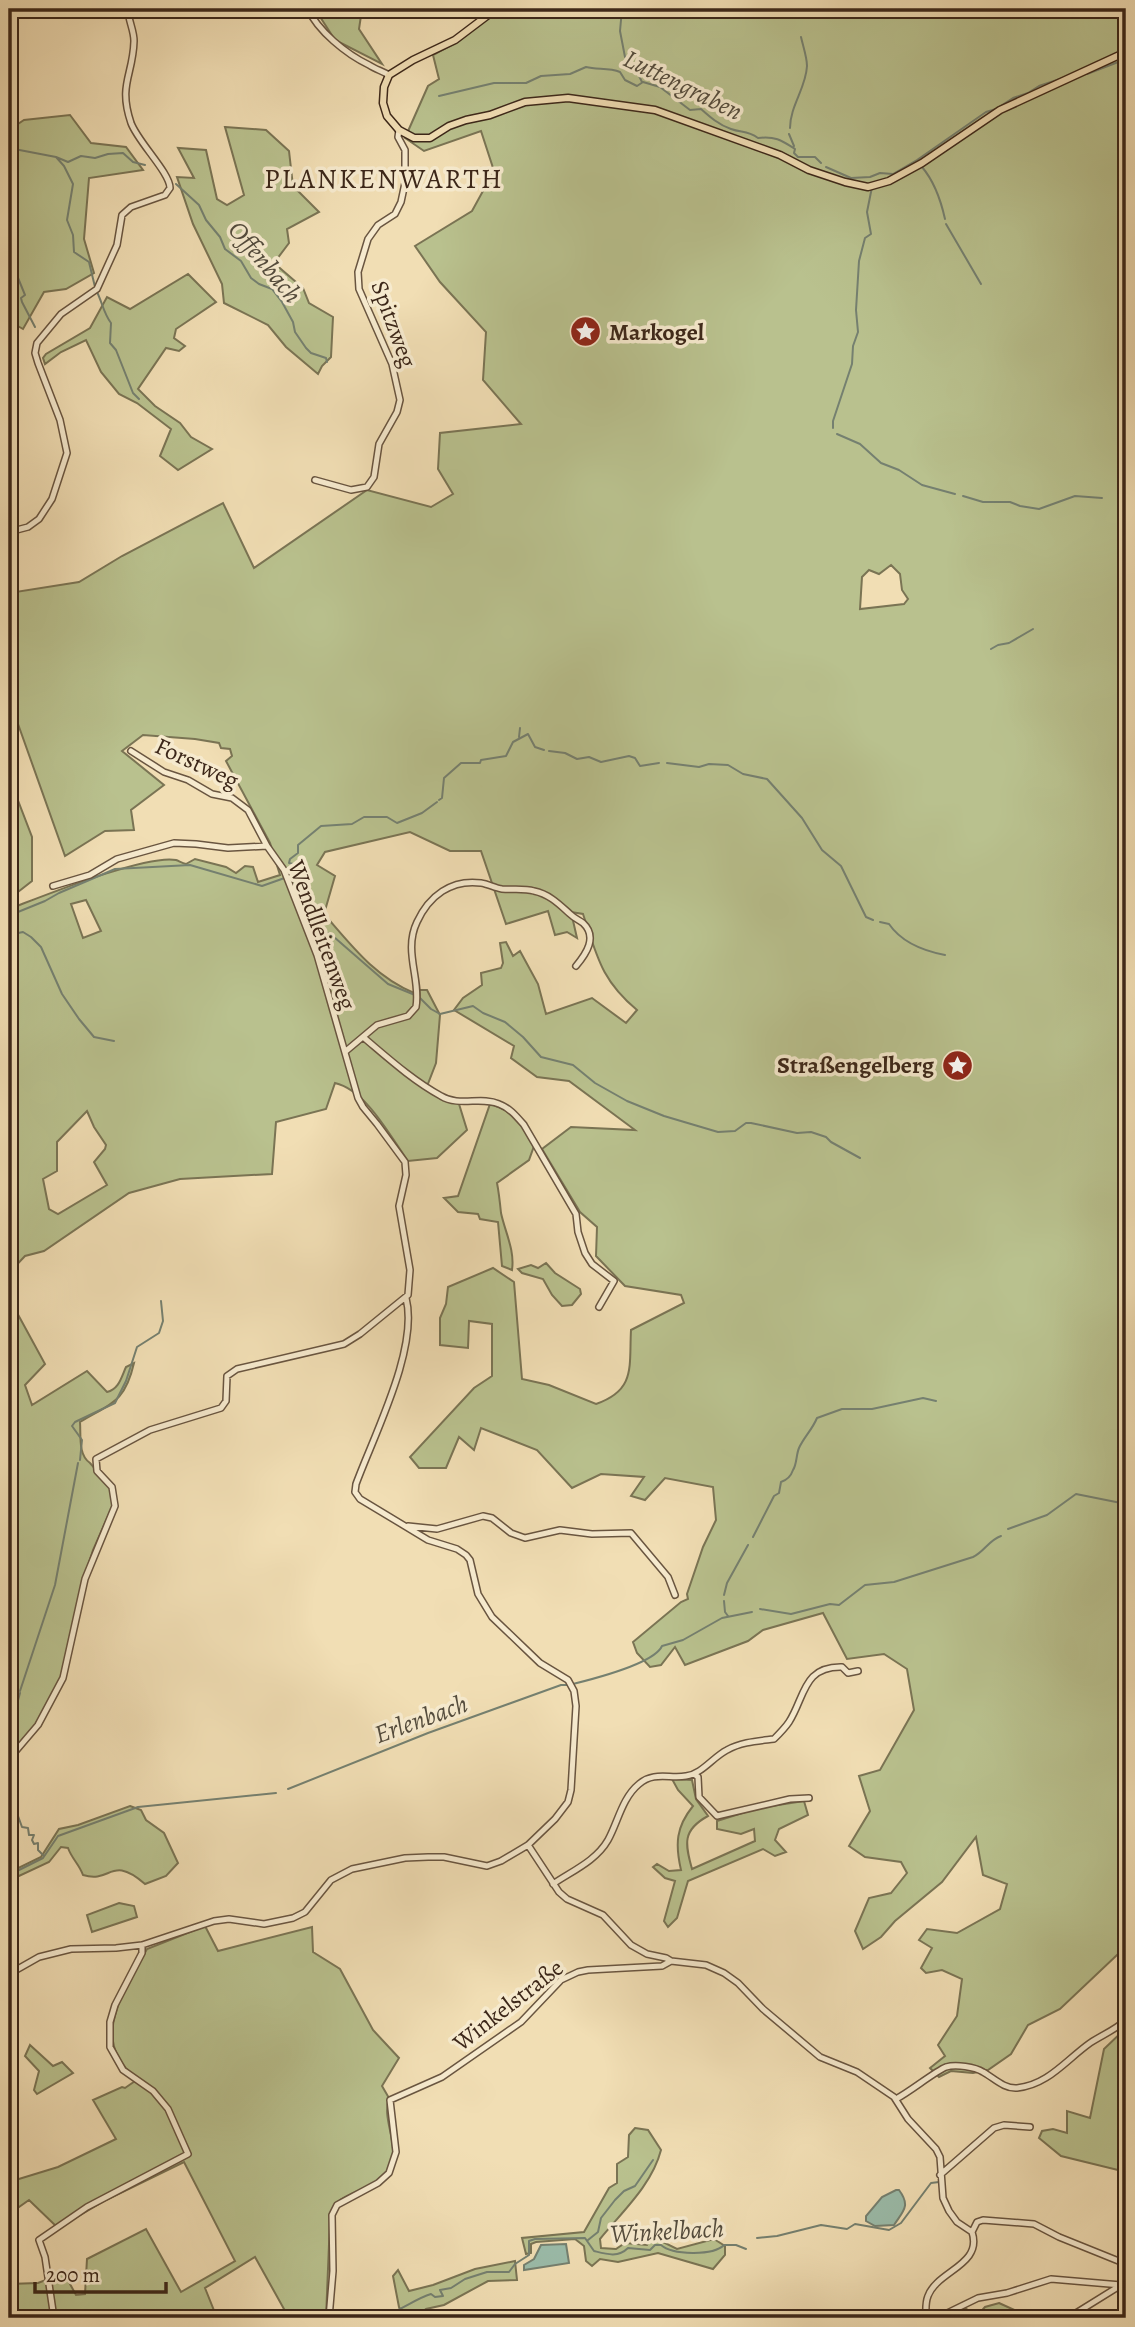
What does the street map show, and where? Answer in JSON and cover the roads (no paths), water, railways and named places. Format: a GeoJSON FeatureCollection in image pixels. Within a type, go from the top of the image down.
{"type":"FeatureCollection","features":[{"type":"Feature","properties":{"kind":"main road"},"geometry":{"type":"LineString","coordinates":[[496,9],[455,40],[412,60],[389,75],[384,87],[383,103],[387,116],[400,130],[414,138],[430,138],[466,120],[491,116],[525,102],[568,98],[655,110],[780,155],[809,170],[867,187],[889,181],[922,163],[1000,110],[1126,52]]}},
{"type":"Feature","properties":{"kind":"street"},"geometry":{"type":"LineString","coordinates":[[9,532],[28,527],[38,519],[52,499],[66,453],[60,420],[35,353],[37,343],[61,314],[97,289],[117,245],[122,215],[131,207],[165,195],[170,187],[168,179],[136,133],[127,109],[124,88],[132,60],[134,38],[128,9]]}},
{"type":"Feature","properties":{"kind":"street"},"geometry":{"type":"LineString","coordinates":[[307,9],[316,24],[328,36],[369,65],[389,75]]}},
{"type":"Feature","properties":{"kind":"street","name":"Spitzweg"},"geometry":{"type":"LineString","coordinates":[[315,480],[351,490],[367,487],[374,477],[379,444],[399,405],[399,390],[391,364],[359,289],[358,272],[368,239],[378,225],[395,214],[401,202],[405,150],[398,137],[400,130]]}},
{"type":"Feature","properties":{"kind":"street","name":"Forstweg"},"geometry":{"type":"LineString","coordinates":[[131,751],[164,772],[188,780],[212,794],[239,801],[248,810],[267,846]]}},
{"type":"Feature","properties":{"kind":"street","name":"Wendlleitenweg"},"geometry":{"type":"LineString","coordinates":[[53,886],[90,875],[111,861],[173,843],[228,848],[267,846],[287,878],[317,955],[360,1104],[405,1162],[406,1176],[399,1206],[410,1277],[406,1298],[406,1346],[384,1414],[354,1489],[360,1499],[408,1526]]}},
{"type":"Feature","properties":{"kind":"street"},"geometry":{"type":"LineString","coordinates":[[346,1051],[377,1025],[408,1016],[416,1007],[417,989],[411,945],[415,925],[438,894],[455,885],[481,883],[500,889],[531,890],[558,903],[585,925],[589,933],[588,951],[576,966]]}},
{"type":"Feature","properties":{"kind":"street"},"geometry":{"type":"LineString","coordinates":[[362,1037],[410,1076],[442,1097],[455,1101],[499,1104],[513,1112],[524,1125],[576,1214],[585,1253],[601,1272],[614,1281],[599,1307]]}},
{"type":"Feature","properties":{"kind":"street"},"geometry":{"type":"LineString","coordinates":[[9,1759],[38,1726],[63,1678],[85,1578],[115,1506],[112,1487],[97,1471],[96,1459],[150,1430],[220,1408],[226,1401],[225,1381],[231,1372],[307,1351],[344,1344],[406,1298]]}},
{"type":"Feature","properties":{"kind":"street"},"geometry":{"type":"LineString","coordinates":[[408,1526],[437,1529],[483,1516],[492,1518],[511,1533],[525,1538],[560,1530],[592,1534],[631,1533],[667,1577],[675,1595]]}},
{"type":"Feature","properties":{"kind":"street"},"geometry":{"type":"LineString","coordinates":[[9,1974],[33,1959],[71,1949],[142,1945],[214,1921],[229,1919],[264,1924],[297,1917],[305,1912],[331,1880],[352,1869],[405,1858],[436,1857],[487,1866],[528,1845],[555,1819],[569,1798],[576,1706],[574,1691],[568,1680],[540,1663],[492,1617],[478,1594],[470,1560],[466,1555],[428,1539],[408,1526]]}},
{"type":"Feature","properties":{"kind":"street"},"geometry":{"type":"LineString","coordinates":[[553,1884],[582,1866],[600,1850],[630,1794],[640,1783],[655,1776],[694,1774],[727,1750],[747,1742],[774,1739],[789,1722],[807,1683],[814,1675],[837,1667],[842,1667],[848,1673],[858,1671]]}},
{"type":"Feature","properties":{"kind":"street"},"geometry":{"type":"LineString","coordinates":[[694,1774],[698,1777],[699,1797],[717,1816],[790,1799],[809,1798]]}},
{"type":"Feature","properties":{"kind":"street"},"geometry":{"type":"LineString","coordinates":[[528,1845],[553,1884],[567,1899],[603,1915],[631,1945],[647,1954],[671,1961]]}},
{"type":"Feature","properties":{"kind":"street"},"geometry":{"type":"LineString","coordinates":[[54,2318],[45,2257],[39,2240],[87,2207],[188,2154],[169,2109],[153,2091],[123,2070],[115,2061],[110,2047],[112,2013],[142,1954],[142,1945]]}},
{"type":"Feature","properties":{"kind":"street","name":"Winkelstraße"},"geometry":{"type":"LineString","coordinates":[[328,2318],[333,2271],[332,2215],[337,2205],[378,2183],[389,2173],[396,2151],[390,2100],[450,2072],[521,2022],[561,1980],[588,1970],[662,1966],[671,1961],[706,1965],[724,1973],[738,1983],[762,2010],[820,2057],[857,2072],[896,2099],[908,2119],[936,2149],[940,2157],[943,2198],[951,2215],[972,2232]]}},
{"type":"Feature","properties":{"kind":"street"},"geometry":{"type":"LineString","coordinates":[[896,2099],[947,2067],[960,2066],[981,2071],[1001,2084],[1014,2088],[1032,2085],[1060,2070],[1091,2042],[1110,2033],[1126,2020]]}},
{"type":"Feature","properties":{"kind":"street"},"geometry":{"type":"LineString","coordinates":[[940,2175],[994,2128],[1004,2125],[1030,2127]]}},
{"type":"Feature","properties":{"kind":"street"},"geometry":{"type":"LineString","coordinates":[[926,2318],[931,2291],[973,2251],[972,2232],[977,2222],[983,2220],[1034,2224],[1126,2264]]}},
{"type":"Feature","properties":{"kind":"street"},"geometry":{"type":"LineString","coordinates":[[937,2318],[978,2298],[1007,2293],[1051,2279],[1124,2284]]}},
{"type":"Feature","properties":{"kind":"street"},"geometry":{"type":"LineString","coordinates":[[1068,2318],[1124,2284]]}},
{"type":"Feature","properties":{"kind":"street"},"geometry":{"type":"LineString","coordinates":[[595,2318],[613,2318]]}},
{"type":"Feature","properties":{"kind":"waterway"},"geometry":{"type":"LineString","coordinates":[[622,9],[620,31],[625,57],[632,62],[642,82]]}},
{"type":"Feature","properties":{"kind":"waterway"},"geometry":{"type":"LineString","coordinates":[[790,128],[807,66],[801,37]]}},
{"type":"Feature","properties":{"kind":"waterway","name":"Luttengraben"},"geometry":{"type":"LineString","coordinates":[[1087,74],[1126,59]]}},
{"type":"Feature","properties":{"kind":"waterway","name":"Luttengraben"},"geometry":{"type":"LineString","coordinates":[[439,96],[494,83],[526,83],[541,76],[570,74],[586,67],[612,70],[620,72],[625,80],[637,86],[643,82],[660,87],[690,110],[701,109],[727,127],[758,138],[778,139],[795,149],[794,153],[798,157],[815,157],[821,163]]}},
{"type":"Feature","properties":{"kind":"waterway","name":"Luttengraben"},"geometry":{"type":"LineString","coordinates":[[826,167],[851,178],[870,177],[880,173],[893,174],[986,112],[1039,86],[1063,78]]}},
{"type":"Feature","properties":{"kind":"waterway"},"geometry":{"type":"LineString","coordinates":[[789,134],[794,146]]}},
{"type":"Feature","properties":{"kind":"waterway","name":"Offenbach"},"geometry":{"type":"LineString","coordinates":[[9,148],[68,162],[81,156],[95,158],[123,153],[133,162],[145,165]]}},
{"type":"Feature","properties":{"kind":"waterway"},"geometry":{"type":"LineString","coordinates":[[56,157],[73,184],[67,220],[73,235],[74,252],[89,262],[95,287]]}},
{"type":"Feature","properties":{"kind":"waterway"},"geometry":{"type":"LineString","coordinates":[[922,167],[936,191],[945,219]]}},
{"type":"Feature","properties":{"kind":"waterway","name":"Offenbach"},"geometry":{"type":"LineString","coordinates":[[176,184],[199,205],[225,249],[241,261],[251,278],[272,289],[282,302],[293,322],[295,332],[306,348],[311,353],[326,358],[327,362]]}},
{"type":"Feature","properties":{"kind":"waterway"},"geometry":{"type":"LineString","coordinates":[[833,428],[852,364],[853,346],[858,332],[856,310],[859,261],[865,238],[871,234],[867,212],[872,187]]}},
{"type":"Feature","properties":{"kind":"waterway"},"geometry":{"type":"LineString","coordinates":[[946,224],[981,284]]}},
{"type":"Feature","properties":{"kind":"waterway"},"geometry":{"type":"LineString","coordinates":[[9,266],[16,273],[25,295],[21,298],[22,302],[35,327]]}},
{"type":"Feature","properties":{"kind":"waterway"},"geometry":{"type":"LineString","coordinates":[[97,292],[111,323],[110,343],[116,350],[133,393],[139,399]]}},
{"type":"Feature","properties":{"kind":"waterway"},"geometry":{"type":"LineString","coordinates":[[837,434],[860,444],[881,463],[899,470],[922,485],[955,494]]}},
{"type":"Feature","properties":{"kind":"waterway"},"geometry":{"type":"LineString","coordinates":[[963,496],[983,502],[1010,502],[1039,509],[1075,496],[1102,498]]}},
{"type":"Feature","properties":{"kind":"waterway"},"geometry":{"type":"LineString","coordinates":[[991,649],[1009,643],[1033,629]]}},
{"type":"Feature","properties":{"kind":"waterway"},"geometry":{"type":"LineString","coordinates":[[519,737],[520,728]]}},
{"type":"Feature","properties":{"kind":"waterway"},"geometry":{"type":"LineString","coordinates":[[439,800],[442,798],[444,778],[461,763],[480,763],[481,760],[506,756],[513,742],[528,734],[535,747],[544,750]]}},
{"type":"Feature","properties":{"kind":"waterway"},"geometry":{"type":"LineString","coordinates":[[549,751],[565,753],[577,759],[589,757],[601,762],[629,756],[635,758],[640,766],[659,763]]}},
{"type":"Feature","properties":{"kind":"waterway"},"geometry":{"type":"LineString","coordinates":[[667,763],[699,767],[709,764],[728,765],[743,774],[767,779],[802,818],[822,850],[841,866],[866,917],[873,920]]}},
{"type":"Feature","properties":{"kind":"waterway"},"geometry":{"type":"LineString","coordinates":[[9,932],[9,920],[13,914],[115,869],[190,865],[262,886],[293,875],[290,859],[298,853],[298,845],[321,826],[352,824],[364,817],[387,817],[397,823],[422,813],[437,802]]}},
{"type":"Feature","properties":{"kind":"waterway"},"geometry":{"type":"LineString","coordinates":[[290,879],[318,927],[334,937],[388,984],[415,995]]}},
{"type":"Feature","properties":{"kind":"waterway"},"geometry":{"type":"LineString","coordinates":[[880,922],[889,924],[894,931],[914,945],[945,955]]}},
{"type":"Feature","properties":{"kind":"waterway"},"geometry":{"type":"LineString","coordinates":[[9,935],[23,932],[41,947],[62,994],[79,1019],[94,1037],[114,1041]]}},
{"type":"Feature","properties":{"kind":"waterway"},"geometry":{"type":"LineString","coordinates":[[419,997],[440,1014],[473,1006],[505,1022],[541,1057],[573,1065],[595,1083],[627,1101],[664,1116],[718,1132],[735,1131],[746,1123],[797,1133],[811,1132],[826,1137],[860,1158]]}},
{"type":"Feature","properties":{"kind":"waterway"},"geometry":{"type":"LineString","coordinates":[[80,1460],[82,1440],[72,1426],[75,1422],[115,1403],[126,1381],[137,1347],[159,1333],[163,1321],[161,1301]]}},
{"type":"Feature","properties":{"kind":"waterway"},"geometry":{"type":"LineString","coordinates":[[753,1537],[774,1496],[779,1493],[781,1482],[791,1474],[799,1448],[817,1418],[842,1409],[872,1409],[923,1398],[936,1401]]}},
{"type":"Feature","properties":{"kind":"waterway"},"geometry":{"type":"LineString","coordinates":[[20,1691],[55,1585],[78,1463]]}},
{"type":"Feature","properties":{"kind":"waterway","name":"Erlenbach"},"geometry":{"type":"LineString","coordinates":[[1008,1529],[1047,1515],[1076,1494],[1126,1504]]}},
{"type":"Feature","properties":{"kind":"waterway","name":"Erlenbach"},"geometry":{"type":"LineString","coordinates":[[760,1609],[791,1614],[830,1604],[839,1605],[865,1585],[894,1582],[973,1557],[1001,1536]]}},
{"type":"Feature","properties":{"kind":"waterway"},"geometry":{"type":"LineString","coordinates":[[724,1595],[727,1583],[748,1545]]}},
{"type":"Feature","properties":{"kind":"waterway"},"geometry":{"type":"LineString","coordinates":[[724,1601],[728,1616]]}},
{"type":"Feature","properties":{"kind":"waterway","name":"Erlenbach"},"geometry":{"type":"LineString","coordinates":[[573,1684],[636,1665],[657,1653],[662,1646],[683,1640],[722,1618],[752,1612]]}},
{"type":"Feature","properties":{"kind":"waterway","name":"Erlenbach"},"geometry":{"type":"LineString","coordinates":[[288,1789],[428,1733],[561,1685],[568,1685]]}},
{"type":"Feature","properties":{"kind":"waterway"},"geometry":{"type":"LineString","coordinates":[[12,1750],[9,1738],[14,1733],[11,1726],[20,1693]]}},
{"type":"Feature","properties":{"kind":"waterway"},"geometry":{"type":"LineString","coordinates":[[9,1802],[12,1759]]}},
{"type":"Feature","properties":{"kind":"waterway","name":"Erlenbach"},"geometry":{"type":"LineString","coordinates":[[9,1875],[43,1858],[58,1836],[138,1807],[276,1793]]}},
{"type":"Feature","properties":{"kind":"waterway"},"geometry":{"type":"LineString","coordinates":[[9,1811],[13,1818],[18,1816],[22,1827],[28,1828],[29,1835],[34,1835],[32,1840],[34,1844],[38,1843],[38,1850],[43,1855]]}},
{"type":"Feature","properties":{"kind":"waterway"},"geometry":{"type":"LineString","coordinates":[[588,2240],[598,2232],[601,2218],[615,2200],[624,2191],[635,2186],[653,2160]]}},
{"type":"Feature","properties":{"kind":"waterway","name":"Winkelbach"},"geometry":{"type":"LineString","coordinates":[[757,2238],[821,2225],[847,2229],[855,2224],[889,2230],[901,2223],[931,2183],[939,2182]]}},
{"type":"Feature","properties":{"kind":"waterway","name":"Winkelbach"},"geometry":{"type":"LineString","coordinates":[[382,2318],[425,2296],[443,2296],[440,2290],[451,2288],[465,2279],[487,2272],[509,2272],[515,2264],[529,2255],[529,2241],[535,2239],[585,2238],[594,2251],[612,2254],[628,2248],[650,2250],[655,2245],[692,2253],[711,2251],[724,2245],[736,2245],[746,2249]]}},
{"type":"Feature","properties":{"kind":"place","name":"Markogel"},"geometry":{"type":"Point","coordinates":[586,332]}},
{"type":"Feature","properties":{"kind":"place","name":"Straßengelberg"},"geometry":{"type":"Point","coordinates":[957,1065]}},
{"type":"Feature","properties":{"kind":"district","name":"PLANKENWARTH"},"geometry":{"type":"Point","coordinates":[384,179]}}]}
